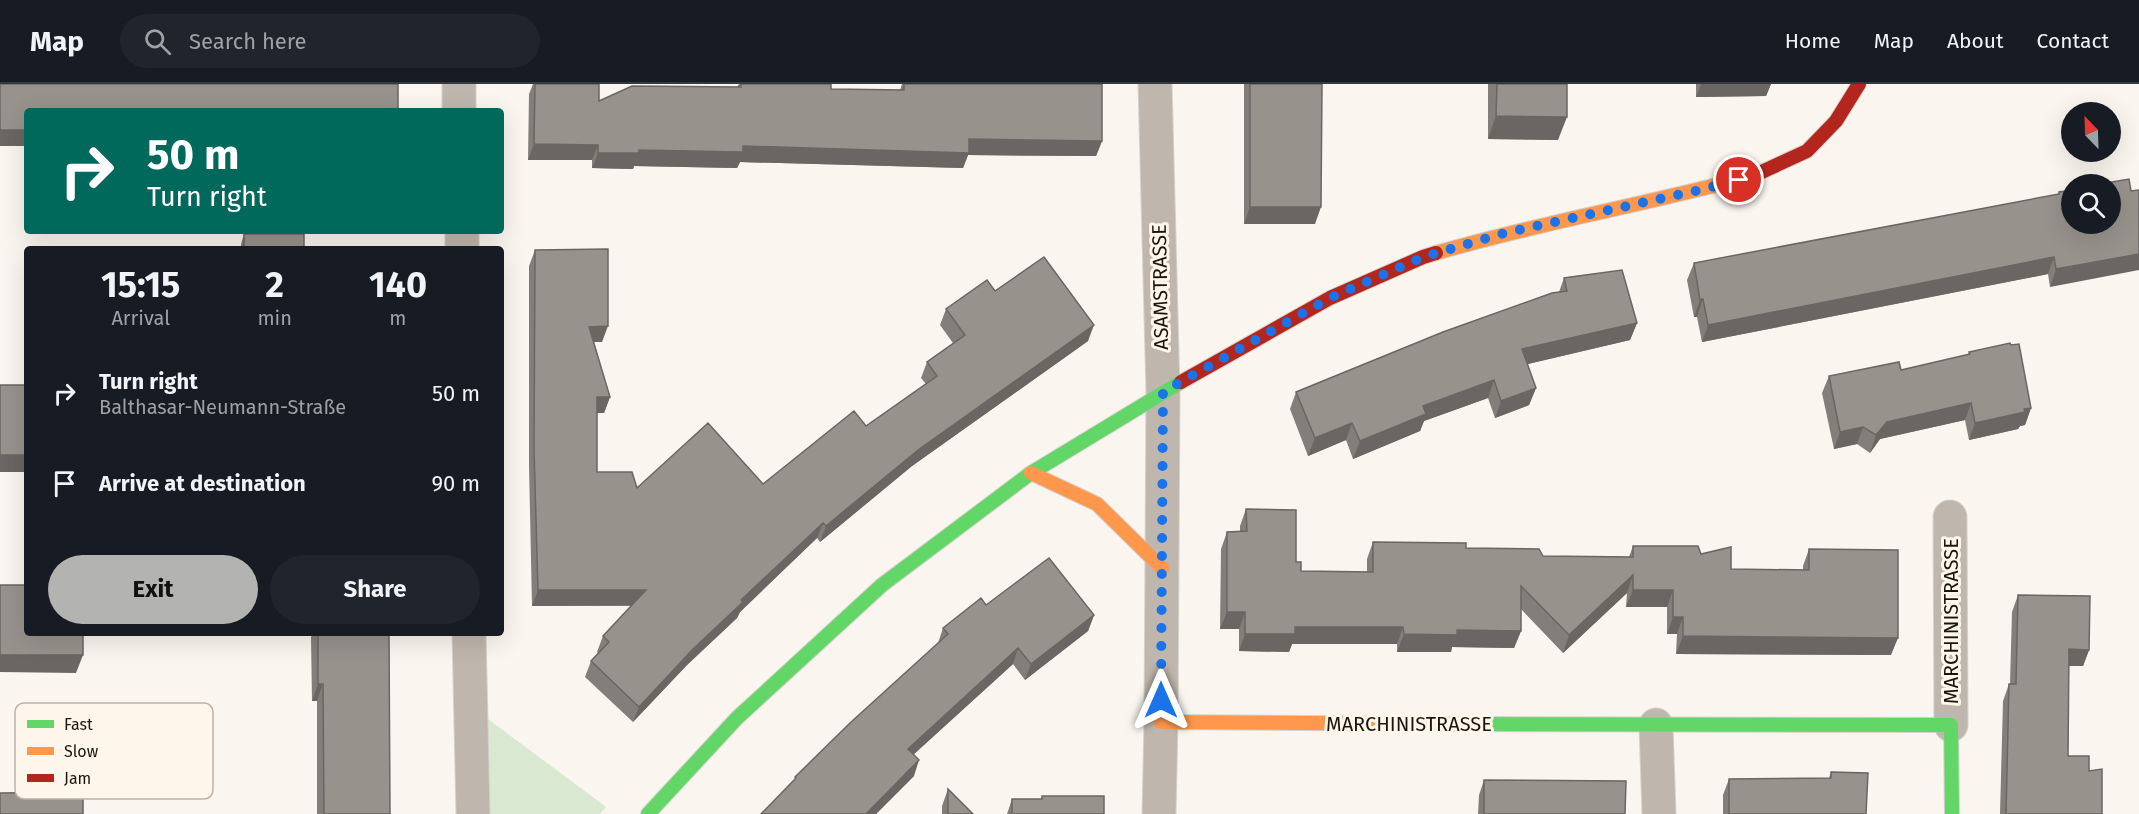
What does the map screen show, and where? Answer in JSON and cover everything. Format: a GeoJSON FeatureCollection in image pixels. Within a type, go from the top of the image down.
{"type":"FeatureCollection","features":[{"type":"Feature","properties":{"kind":"street"},"geometry":{"type":"LineString","coordinates":[[459,84],[459,108]]}},
{"type":"Feature","properties":{"kind":"street","name":"ASAMSTRASSE"},"geometry":{"type":"LineString","coordinates":[[1155,84],[1163,392],[1159,814]]}},
{"type":"Feature","properties":{"kind":"street"},"geometry":{"type":"LineString","coordinates":[[648,814],[737,718],[882,585],[1031,472],[1163,392],[1330,298],[1423,257],[1505,233],[1700,190],[1758,174],[1807,150],[1836,121],[1858,84]]}},
{"type":"Feature","properties":{"kind":"street"},"geometry":{"type":"LineString","coordinates":[[1031,472],[1097,504],[1162,568]]}},
{"type":"Feature","properties":{"kind":"street","name":"MARCHINISTRASSE"},"geometry":{"type":"LineString","coordinates":[[1950,517],[1952,814]]}},
{"type":"Feature","properties":{"kind":"street"},"geometry":{"type":"LineString","coordinates":[[469,636],[473,814]]}},
{"type":"Feature","properties":{"kind":"street","name":"MARCHINISTRASSE"},"geometry":{"type":"LineString","coordinates":[[1161,722],[1951,725]]}},
{"type":"Feature","properties":{"kind":"street"},"geometry":{"type":"LineString","coordinates":[[1656,725],[1659,814]]}},
{"type":"Feature","properties":{"kind":"green space"},"geometry":{"type":"Polygon","coordinates":[[[480,713],[606,807],[600,814],[483,814],[480,713]]]}},
{"type":"Feature","properties":{"kind":"building"},"geometry":{"type":"Polygon","coordinates":[[[0,84],[398,84],[398,108],[24,108],[24,130],[0,130],[0,84]]]}},
{"type":"Feature","properties":{"kind":"building"},"geometry":{"type":"Polygon","coordinates":[[[535,84],[599,84],[599,101],[632,86],[741,87],[741,84],[831,84],[831,89],[904,90],[904,84],[1102,84],[1102,141],[969,139],[969,153],[743,146],[743,152],[639,150],[639,153],[598,153],[598,145],[534,144],[535,84]]]}},
{"type":"Feature","properties":{"kind":"building"},"geometry":{"type":"Polygon","coordinates":[[[1250,84],[1322,84],[1321,207],[1250,207],[1250,84]]]}},
{"type":"Feature","properties":{"kind":"building"},"geometry":{"type":"Polygon","coordinates":[[[1497,84],[1567,84],[1567,117],[1496,116],[1497,84]]]}},
{"type":"Feature","properties":{"kind":"building"},"geometry":{"type":"Polygon","coordinates":[[[2129,179],[2131,191],[2139,190],[2139,254],[2056,269],[2054,257],[1708,325],[1703,299],[1700,300],[1694,263],[2059,194],[2059,192],[2061,192],[2061,234],[2121,234],[2121,180],[2129,179]]]}},
{"type":"Feature","properties":{"kind":"building"},"geometry":{"type":"Polygon","coordinates":[[[244,234],[304,234],[304,246],[244,246],[244,234]]]}},
{"type":"Feature","properties":{"kind":"building"},"geometry":{"type":"Polygon","coordinates":[[[608,249],[608,326],[589,327],[610,397],[597,397],[597,472],[632,472],[637,488],[708,423],[763,484],[854,411],[866,426],[937,376],[927,362],[965,335],[946,309],[987,280],[995,291],[1044,257],[1094,325],[918,450],[826,526],[823,523],[741,600],[743,602],[693,649],[639,707],[591,661],[609,642],[603,636],[646,590],[538,590],[534,449],[535,250],[608,249]]]}},
{"type":"Feature","properties":{"kind":"building"},"geometry":{"type":"Polygon","coordinates":[[[1622,270],[1637,323],[1522,349],[1536,388],[1501,401],[1494,380],[1423,406],[1426,414],[1360,441],[1352,423],[1315,438],[1296,392],[1443,332],[1552,293],[1567,291],[1564,278],[1622,270]]]}},
{"type":"Feature","properties":{"kind":"building"},"geometry":{"type":"Polygon","coordinates":[[[2010,343],[2011,345],[2019,344],[2031,408],[2024,409],[2025,412],[1975,423],[1971,403],[1887,422],[1876,435],[1863,427],[1840,432],[1829,376],[1899,362],[1901,370],[2010,343]]]}},
{"type":"Feature","properties":{"kind":"building"},"geometry":{"type":"Polygon","coordinates":[[[0,385],[24,385],[24,455],[0,455],[0,385]]]}},
{"type":"Feature","properties":{"kind":"building"},"geometry":{"type":"Polygon","coordinates":[[[1246,509],[1296,510],[1296,562],[1301,562],[1301,571],[1373,572],[1373,542],[1466,543],[1466,548],[1539,549],[1543,556],[1633,557],[1633,546],[1698,546],[1701,554],[1731,547],[1731,569],[1809,570],[1809,549],[1898,550],[1898,638],[1683,636],[1683,617],[1673,617],[1673,590],[1633,590],[1633,575],[1569,635],[1521,586],[1521,631],[1457,630],[1457,635],[1404,634],[1403,627],[1295,627],[1295,634],[1245,634],[1245,612],[1227,612],[1227,532],[1247,531],[1246,509]]]}},
{"type":"Feature","properties":{"kind":"building"},"geometry":{"type":"Polygon","coordinates":[[[1049,558],[1094,615],[1031,664],[1018,648],[908,749],[919,760],[866,814],[761,814],[850,723],[948,634],[943,628],[981,598],[986,605],[1049,558]]]}},
{"type":"Feature","properties":{"kind":"building"},"geometry":{"type":"Polygon","coordinates":[[[0,585],[24,585],[24,636],[83,636],[83,655],[0,655],[0,585]]]}},
{"type":"Feature","properties":{"kind":"building"},"geometry":{"type":"Polygon","coordinates":[[[2018,595],[2090,596],[2089,650],[2069,649],[2068,756],[2089,756],[2089,771],[2102,769],[2102,814],[2006,814],[2009,684],[2016,684],[2018,595]]]}},
{"type":"Feature","properties":{"kind":"building"},"geometry":{"type":"Polygon","coordinates":[[[318,636],[389,636],[390,814],[324,814],[323,684],[318,684],[318,636]]]}},
{"type":"Feature","properties":{"kind":"building"},"geometry":{"type":"Polygon","coordinates":[[[1831,772],[1868,773],[1866,814],[1729,814],[1729,779],[1831,778],[1831,772]]]}},
{"type":"Feature","properties":{"kind":"building"},"geometry":{"type":"Polygon","coordinates":[[[1484,780],[1626,781],[1625,814],[1484,814],[1484,780]]]}},
{"type":"Feature","properties":{"kind":"building"},"geometry":{"type":"Polygon","coordinates":[[[948,789],[973,814],[948,814],[948,789]]]}},
{"type":"Feature","properties":{"kind":"building"},"geometry":{"type":"Polygon","coordinates":[[[0,793],[15,793],[15,799],[83,799],[83,814],[0,814],[0,793]]]}},
{"type":"Feature","properties":{"kind":"building"},"geometry":{"type":"Polygon","coordinates":[[[1042,796],[1104,796],[1104,814],[1012,814],[1012,799],[1042,799],[1042,796]]]}},
{"type":"Feature","properties":{"kind":"traffic: fast"},"geometry":{"type":"LineString","coordinates":[[648,814],[737,718],[882,585],[1031,473],[1181,382]]}},
{"type":"Feature","properties":{"kind":"traffic: fast"},"geometry":{"type":"LineString","coordinates":[[1450,724],[1951,725],[1952,814]]}},
{"type":"Feature","properties":{"kind":"traffic: slow"},"geometry":{"type":"LineString","coordinates":[[1436,253],[1755,175]]}},
{"type":"Feature","properties":{"kind":"traffic: slow"},"geometry":{"type":"LineString","coordinates":[[1031,473],[1097,504],[1162,568]]}},
{"type":"Feature","properties":{"kind":"traffic: slow"},"geometry":{"type":"LineString","coordinates":[[1161,722],[1450,724]]}},
{"type":"Feature","properties":{"kind":"traffic: jam"},"geometry":{"type":"LineString","coordinates":[[1755,175],[1807,151],[1836,121],[1859,84]]}},
{"type":"Feature","properties":{"kind":"traffic: jam"},"geometry":{"type":"LineString","coordinates":[[1181,382],[1330,298],[1436,253]]}},
{"type":"Feature","properties":{"kind":"route"},"geometry":{"type":"LineString","coordinates":[[1161,700],[1163,392],[1330,298],[1423,257],[1505,233],[1739,180]]}}]}
